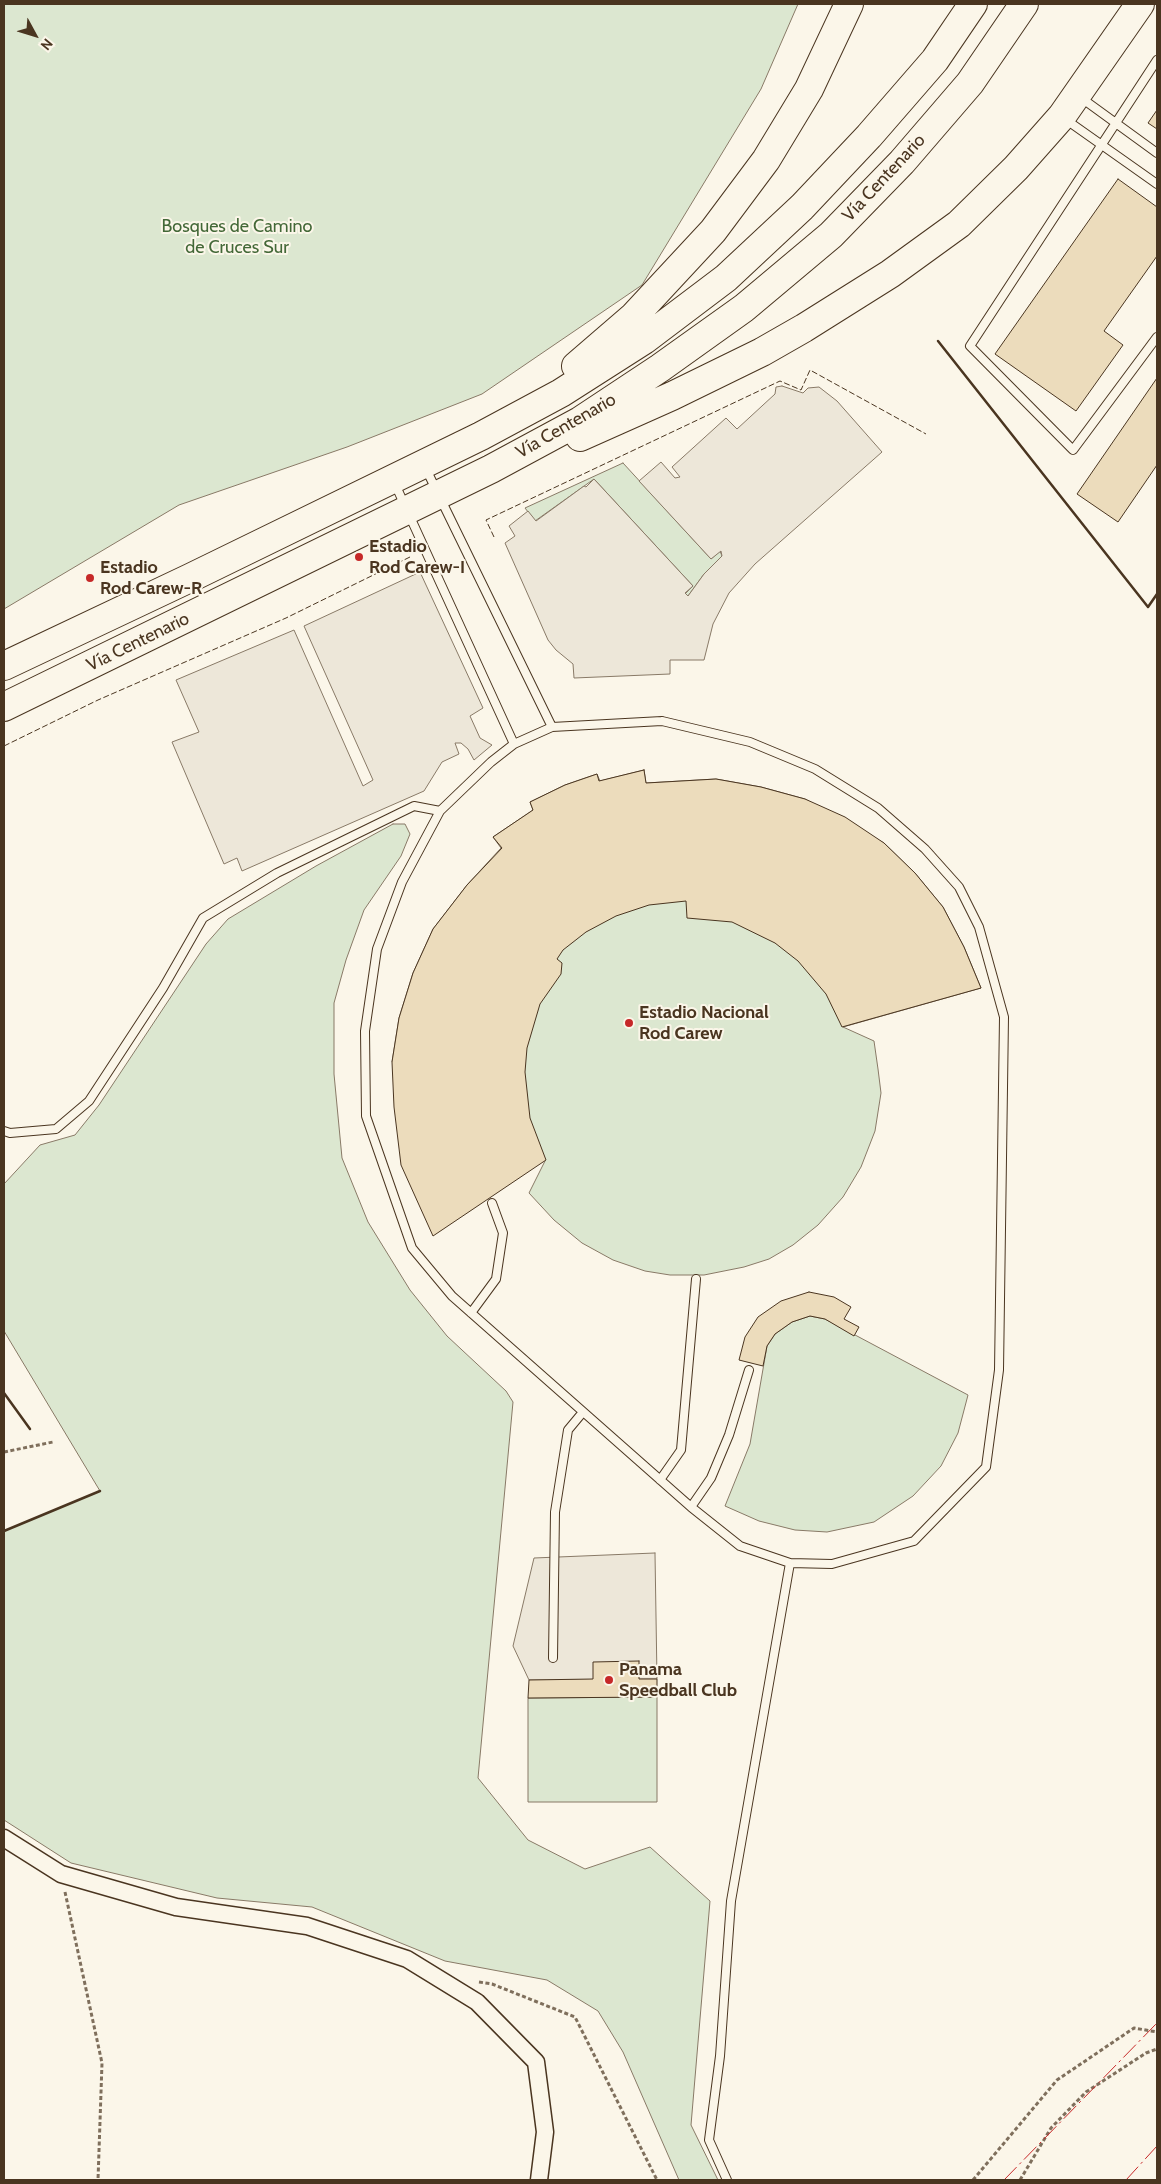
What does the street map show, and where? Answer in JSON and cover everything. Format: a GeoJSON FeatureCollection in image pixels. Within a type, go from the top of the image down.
{"type":"FeatureCollection","features":[{"type":"Feature","properties":{"kind":"highway"},"geometry":{"type":"LineString","coordinates":[[481,436],[558,382],[634,316],[713,231],[766,160],[809,89],[848,4]]}},
{"type":"Feature","properties":{"kind":"highway","name":"Vía Centenario"},"geometry":{"type":"LineString","coordinates":[[4,666],[424,465],[561,392],[635,345],[726,278],[802,207],[869,136],[935,60],[972,4]]}},
{"type":"Feature","properties":{"kind":"highway","name":"Vía Centenario"},"geometry":{"type":"LineString","coordinates":[[4,707],[491,469],[580,421],[660,368],[744,308],[831,234],[902,162],[970,83],[1024,4]]}},
{"type":"Feature","properties":{"kind":"highway"},"geometry":{"type":"LineString","coordinates":[[491,469],[572,440],[672,396],[762,352],[890,274],[959,224],[1016,168],[1069,105],[1140,4]]}},
{"type":"Feature","properties":{"kind":"street"},"geometry":{"type":"LineString","coordinates":[[4,1838],[61,1874],[176,1907],[307,1926],[407,1959],[477,2002],[536,2062],[545,2132],[538,2180]]}},
{"type":"Feature","properties":{"kind":"lane"},"geometry":{"type":"LineString","coordinates":[[1157,60],[970,346],[1073,450],[1157,337]]}},
{"type":"Feature","properties":{"kind":"lane"},"geometry":{"type":"LineString","coordinates":[[1069,105],[1116,123],[1157,153]]}},
{"type":"Feature","properties":{"kind":"lane"},"geometry":{"type":"LineString","coordinates":[[1069,105],[1102,145],[1157,184]]}},
{"type":"Feature","properties":{"kind":"lane"},"geometry":{"type":"LineString","coordinates":[[424,465],[552,727]]}},
{"type":"Feature","properties":{"kind":"lane"},"geometry":{"type":"LineString","coordinates":[[393,480],[514,744]]}},
{"type":"Feature","properties":{"kind":"lane"},"geometry":{"type":"LineString","coordinates":[[662,721],[750,742],[815,769],[878,808],[925,849],[959,887],[982,936],[1004,1018],[999,1370],[986,1466],[914,1541],[832,1564],[790,1564],[740,1546],[692,1508],[452,1296],[412,1248],[366,1116],[365,1031],[377,949],[402,882],[440,812],[491,762],[514,744],[552,727],[662,721]]}},
{"type":"Feature","properties":{"kind":"lane"},"geometry":{"type":"LineString","coordinates":[[4,1130],[10,1133],[56,1129],[89,1101],[163,988],[203,918],[277,873],[414,806],[440,812]]}},
{"type":"Feature","properties":{"kind":"lane"},"geometry":{"type":"LineString","coordinates":[[471,1313],[496,1279],[503,1232],[492,1203]]}},
{"type":"Feature","properties":{"kind":"lane"},"geometry":{"type":"LineString","coordinates":[[660,1480],[681,1450],[696,1279]]}},
{"type":"Feature","properties":{"kind":"lane"},"geometry":{"type":"LineString","coordinates":[[692,1508],[711,1478],[729,1435],[749,1370]]}},
{"type":"Feature","properties":{"kind":"lane"},"geometry":{"type":"LineString","coordinates":[[553,1658],[554,1512],[568,1430],[583,1412]]}},
{"type":"Feature","properties":{"kind":"lane"},"geometry":{"type":"LineString","coordinates":[[727,2180],[710,2140],[720,2056],[731,1900],[790,1564]]}},
{"type":"Feature","properties":{"kind":"path"},"geometry":{"type":"LineString","coordinates":[[4,1452],[53,1442]]}},
{"type":"Feature","properties":{"kind":"path"},"geometry":{"type":"LineString","coordinates":[[61,1874],[102,2063],[98,2180]]}},
{"type":"Feature","properties":{"kind":"path"},"geometry":{"type":"LineString","coordinates":[[473,1981],[492,1984],[575,2017],[657,2180]]}},
{"type":"Feature","properties":{"kind":"path"},"geometry":{"type":"LineString","coordinates":[[973,2180],[1058,2080],[1134,2028],[1157,2032]]}},
{"type":"Feature","properties":{"kind":"path"},"geometry":{"type":"LineString","coordinates":[[1020,2180],[1051,2128],[1086,2092],[1157,2049]]}},
{"type":"Feature","properties":{"kind":"green space","name":"Bosques de Camino de Cruces Sur"},"geometry":{"type":"Polygon","coordinates":[[[4,4],[798,4],[761,89],[642,285],[482,394],[347,447],[179,505],[4,609],[4,4]]]}},
{"type":"Feature","properties":{"kind":"green space"},"geometry":{"type":"Polygon","coordinates":[[[623,463],[711,559],[720,551],[722,556],[704,574],[688,596],[685,594],[693,586],[594,479],[535,521],[525,508],[623,463]]]}},
{"type":"Feature","properties":{"kind":"green space","name":"Estadio Nacional Rod Carew"},"geometry":{"type":"Polygon","coordinates":[[[644,770],[646,783],[716,779],[761,787],[805,799],[884,843],[915,873],[943,907],[964,947],[981,988],[843,1027],[874,1041],[878,1069],[881,1093],[875,1131],[861,1167],[843,1197],[818,1225],[793,1245],[769,1259],[744,1267],[704,1275],[670,1275],[645,1271],[613,1260],[582,1243],[554,1220],[529,1193],[545,1161],[392,1062],[399,1018],[413,973],[433,929],[467,885],[501,848],[493,837],[533,810],[530,802],[565,785],[597,774],[600,781],[644,770]]]}},
{"type":"Feature","properties":{"kind":"green space"},"geometry":{"type":"Polygon","coordinates":[[[393,824],[405,824],[410,834],[401,856],[364,910],[346,960],[334,1003],[334,1074],[342,1158],[368,1222],[410,1290],[447,1336],[506,1391],[513,1402],[478,1778],[528,1840],[585,1869],[650,1847],[710,1901],[691,2125],[718,2180],[679,2180],[623,2052],[598,2011],[547,1980],[445,1961],[312,1907],[217,1898],[71,1863],[4,1820],[4,1531],[100,1491],[4,1331],[4,1184],[40,1145],[75,1135],[99,1105],[206,944],[228,919],[316,866],[393,824]]]}},
{"type":"Feature","properties":{"kind":"green space"},"geometry":{"type":"Polygon","coordinates":[[[810,1316],[825,1319],[968,1395],[958,1433],[941,1466],[913,1496],[874,1522],[827,1532],[795,1530],[759,1521],[725,1506],[750,1444],[767,1346],[775,1334],[792,1322],[810,1316]]]}},
{"type":"Feature","properties":{"kind":"green space"},"geometry":{"type":"Polygon","coordinates":[[[657,1697],[657,1802],[528,1802],[528,1698],[657,1697]]]}},
{"type":"Feature","properties":{"kind":"shaded area"},"geometry":{"type":"Polygon","coordinates":[[[782,386],[803,393],[808,388],[819,387],[837,401],[882,452],[755,564],[729,593],[713,624],[704,660],[670,660],[670,674],[574,678],[573,664],[556,650],[548,640],[505,543],[515,536],[509,526],[528,511],[536,521],[584,486],[586,487],[594,479],[693,586],[685,593],[688,596],[704,574],[722,556],[721,551],[711,559],[639,481],[661,462],[675,478],[680,477],[672,467],[726,418],[737,429],[775,394],[776,387],[782,386]]]}},
{"type":"Feature","properties":{"kind":"shaded area"},"geometry":{"type":"Polygon","coordinates":[[[420,572],[483,708],[470,716],[480,738],[492,745],[474,760],[468,749],[461,743],[455,743],[459,754],[442,762],[424,791],[242,871],[237,858],[224,864],[172,742],[199,732],[176,680],[294,630],[363,786],[373,780],[304,626],[420,572]]]}},
{"type":"Feature","properties":{"kind":"shaded area"},"geometry":{"type":"Polygon","coordinates":[[[655,1553],[657,1679],[529,1680],[513,1646],[534,1558],[655,1553]]]}},
{"type":"Feature","properties":{"kind":"building"},"geometry":{"type":"Polygon","coordinates":[[[1157,110],[1157,129],[1148,123],[1157,110]]]}},
{"type":"Feature","properties":{"kind":"building"},"geometry":{"type":"Polygon","coordinates":[[[1118,179],[1157,207],[1157,256],[1104,331],[1123,345],[1076,411],[995,354],[1118,179]]]}},
{"type":"Feature","properties":{"kind":"building"},"geometry":{"type":"Polygon","coordinates":[[[1157,378],[1157,465],[1118,522],[1077,494],[1157,378]]]}},
{"type":"Feature","properties":{"kind":"building"},"geometry":{"type":"Polygon","coordinates":[[[644,770],[646,783],[716,779],[761,787],[805,799],[845,817],[884,843],[915,873],[943,907],[964,947],[981,988],[842,1027],[826,994],[798,961],[775,943],[732,922],[687,918],[686,901],[649,905],[616,916],[586,932],[563,950],[557,959],[562,963],[561,974],[540,1004],[527,1048],[525,1072],[530,1118],[546,1160],[433,1236],[401,1165],[394,1107],[392,1062],[399,1018],[413,973],[433,929],[467,885],[502,848],[493,837],[533,810],[530,802],[565,785],[597,774],[599,781],[644,770]]]}},
{"type":"Feature","properties":{"kind":"building"},"geometry":{"type":"Polygon","coordinates":[[[809,1292],[834,1297],[851,1307],[844,1319],[859,1327],[854,1336],[825,1319],[810,1316],[792,1322],[775,1334],[767,1346],[763,1366],[739,1360],[745,1337],[758,1317],[781,1301],[809,1292]]]}},
{"type":"Feature","properties":{"kind":"building","name":"Panama Speedball Club"},"geometry":{"type":"Polygon","coordinates":[[[639,1661],[639,1679],[657,1679],[657,1697],[528,1698],[529,1680],[593,1679],[593,1662],[639,1661]]]}},
{"type":"Feature","properties":{"kind":"fence"},"geometry":{"type":"LineString","coordinates":[[494,537],[486,520],[780,381],[801,390],[810,370],[926,434]]}},
{"type":"Feature","properties":{"kind":"fence"},"geometry":{"type":"LineString","coordinates":[[4,746],[98,700],[286,618],[412,556]]}},
{"type":"Feature","properties":{"kind":"wall"},"geometry":{"type":"LineString","coordinates":[[938,341],[1148,607],[1157,594]]}},
{"type":"Feature","properties":{"kind":"wall"},"geometry":{"type":"LineString","coordinates":[[4,1393],[30,1429]]}},
{"type":"Feature","properties":{"kind":"wall"},"geometry":{"type":"LineString","coordinates":[[4,1531],[100,1491]]}},
{"type":"Feature","properties":{"kind":"power"},"geometry":{"type":"LineString","coordinates":[[1004,2180],[1157,2023]]}},
{"type":"Feature","properties":{"kind":"power"},"geometry":{"type":"LineString","coordinates":[[1126,2180],[1157,2146]]}},
{"type":"Feature","properties":{"kind":"place","name":"Estadio Rod Carew-I"},"geometry":{"type":"Point","coordinates":[359,557]}},
{"type":"Feature","properties":{"kind":"place","name":"Estadio Rod Carew-R"},"geometry":{"type":"Point","coordinates":[90,578]}},
{"type":"Feature","properties":{"kind":"place","name":"Estadio Nacional Rod Carew"},"geometry":{"type":"Point","coordinates":[629,1023]}},
{"type":"Feature","properties":{"kind":"place","name":"Panama Speedball Club"},"geometry":{"type":"Point","coordinates":[609,1680]}}]}
